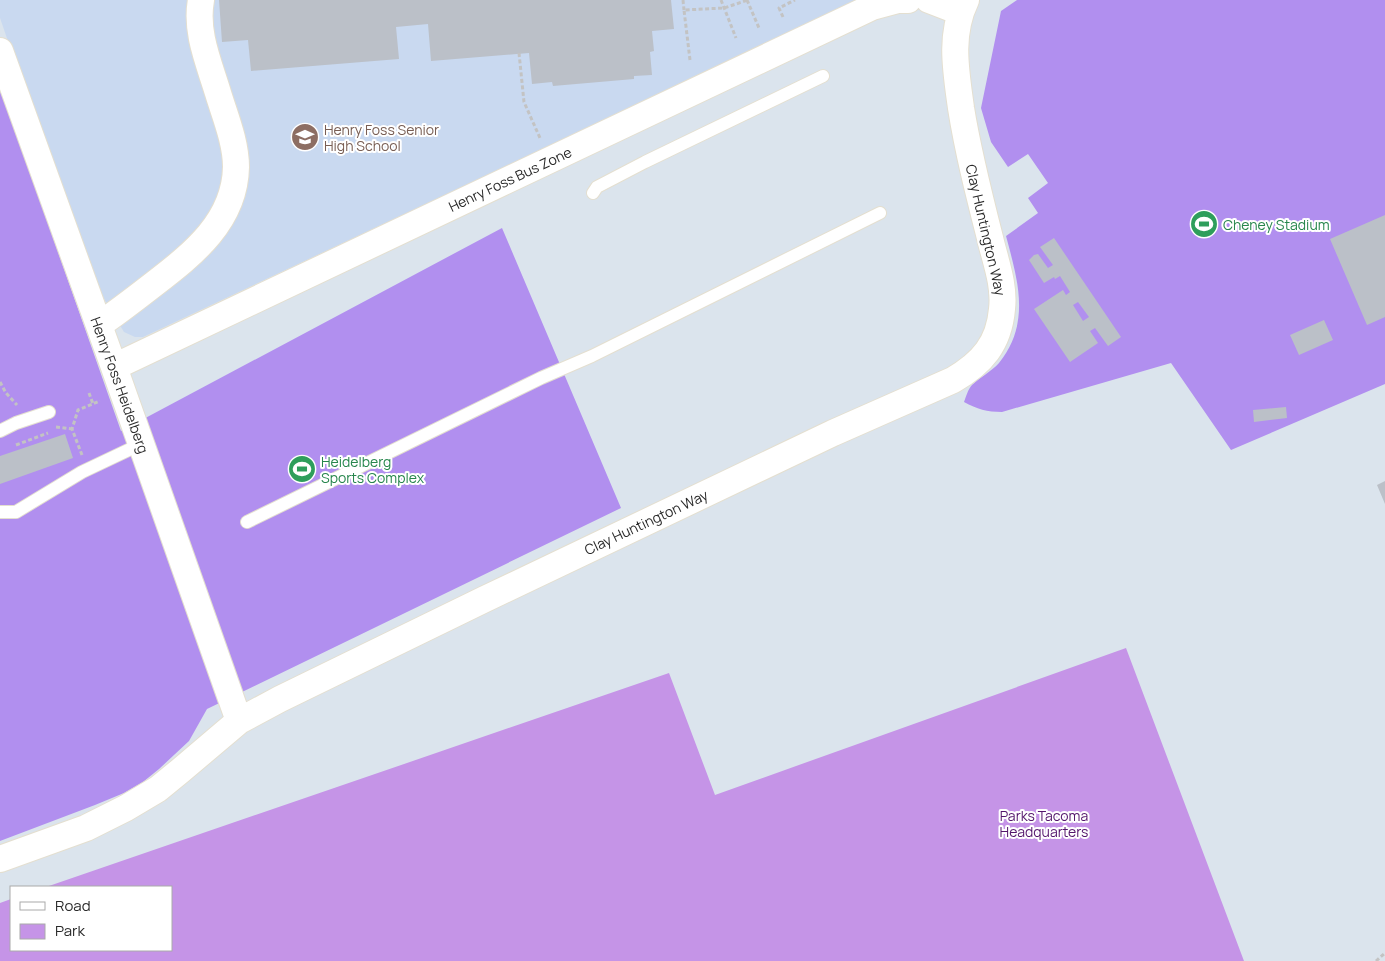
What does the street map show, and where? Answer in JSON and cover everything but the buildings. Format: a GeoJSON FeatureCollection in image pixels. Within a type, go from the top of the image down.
{"type":"FeatureCollection","features":[{"type":"Feature","properties":{"kind":"street"},"geometry":{"type":"LineString","coordinates":[[99,325],[189,257],[209,235],[224,212],[232,193],[236,166],[232,142],[203,42],[199,17],[201,0]]}},
{"type":"Feature","properties":{"kind":"street","name":"Henry Foss Bus Zone"},"geometry":{"type":"LineString","coordinates":[[114,367],[872,7],[898,0],[908,0]]}},
{"type":"Feature","properties":{"kind":"street"},"geometry":{"type":"LineString","coordinates":[[929,0],[963,6]]}},
{"type":"Feature","properties":{"kind":"street","name":"Clay Huntington Way"},"geometry":{"type":"LineString","coordinates":[[0,859],[86,828],[126,808],[158,789],[180,772],[238,721],[485,599],[833,433],[952,380],[970,370],[984,356],[994,341],[1000,323],[1002,308],[1001,287],[972,166],[956,75],[956,32],[963,6]]}},
{"type":"Feature","properties":{"kind":"street","name":"Henry Foss Heidelberg"},"geometry":{"type":"LineString","coordinates":[[0,51],[114,367],[238,721]]}},
{"type":"Feature","properties":{"kind":"lane"},"geometry":{"type":"LineString","coordinates":[[593,193],[597,186],[823,76]]}},
{"type":"Feature","properties":{"kind":"lane"},"geometry":{"type":"LineString","coordinates":[[247,522],[541,378],[592,356],[880,213]]}},
{"type":"Feature","properties":{"kind":"lane"},"geometry":{"type":"LineString","coordinates":[[0,430],[49,412]]}},
{"type":"Feature","properties":{"kind":"lane"},"geometry":{"type":"LineString","coordinates":[[0,512],[16,512],[88,469],[141,444]]}},
{"type":"Feature","properties":{"kind":"path"},"geometry":{"type":"LineString","coordinates":[[683,0],[690,60]]}},
{"type":"Feature","properties":{"kind":"path"},"geometry":{"type":"LineString","coordinates":[[721,0],[736,38]]}},
{"type":"Feature","properties":{"kind":"path"},"geometry":{"type":"LineString","coordinates":[[684,10],[724,8],[747,0],[758,28]]}},
{"type":"Feature","properties":{"kind":"path"},"geometry":{"type":"LineString","coordinates":[[783,16],[779,8],[795,0]]}},
{"type":"Feature","properties":{"kind":"path"},"geometry":{"type":"LineString","coordinates":[[519,53],[524,102],[538,133]]}},
{"type":"Feature","properties":{"kind":"path"},"geometry":{"type":"LineString","coordinates":[[89,393],[93,404]]}},
{"type":"Feature","properties":{"kind":"path"},"geometry":{"type":"LineString","coordinates":[[78,410],[72,429],[88,469]]}},
{"type":"Feature","properties":{"kind":"path"},"geometry":{"type":"LineString","coordinates":[[9,448],[60,429],[72,429]]}},
{"type":"Feature","properties":{"kind":"path"},"geometry":{"type":"LineString","coordinates":[[1376,961],[1385,952]]}},
{"type":"Feature","properties":{"kind":"shaded area","name":"Henry Foss Senior High School"},"geometry":{"type":"Polygon","coordinates":[[[0,0],[860,0],[143,337],[135,337],[124,332],[95,284],[82,256],[0,18],[0,0]]]}},
{"type":"Feature","properties":{"kind":"shaded area","name":"Cheney Stadium"},"geometry":{"type":"Polygon","coordinates":[[[1017,0],[1385,0],[1385,384],[1231,450],[1171,363],[1002,412],[982,410],[964,402],[972,385],[999,363],[1009,348],[1015,333],[1019,301],[1006,236],[1038,213],[1028,198],[1048,183],[1028,154],[1008,167],[991,142],[981,108],[1001,11],[1017,0]]]}},
{"type":"Feature","properties":{"kind":"shaded area","name":"Heidelberg Sports Complex"},"geometry":{"type":"Polygon","coordinates":[[[0,87],[121,431],[502,228],[621,508],[207,709],[189,741],[143,782],[124,793],[95,805],[0,841],[0,87]]]}},
{"type":"Feature","properties":{"kind":"green space","name":"Parks Tacoma Headquarters"},"geometry":{"type":"Polygon","coordinates":[[[1126,648],[1244,961],[0,961],[0,903],[10,899],[10,951],[172,951],[172,886],[49,886],[669,673],[715,795],[1126,648]]]}},
{"type":"Feature","properties":{"kind":"place","name":"Henry Foss Senior High School"},"geometry":{"type":"Point","coordinates":[305,137]}},
{"type":"Feature","properties":{"kind":"place","name":"Cheney Stadium"},"geometry":{"type":"Point","coordinates":[1204,224]}},
{"type":"Feature","properties":{"kind":"place","name":"Heidelberg Sports Complex"},"geometry":{"type":"Point","coordinates":[302,469]}}]}
